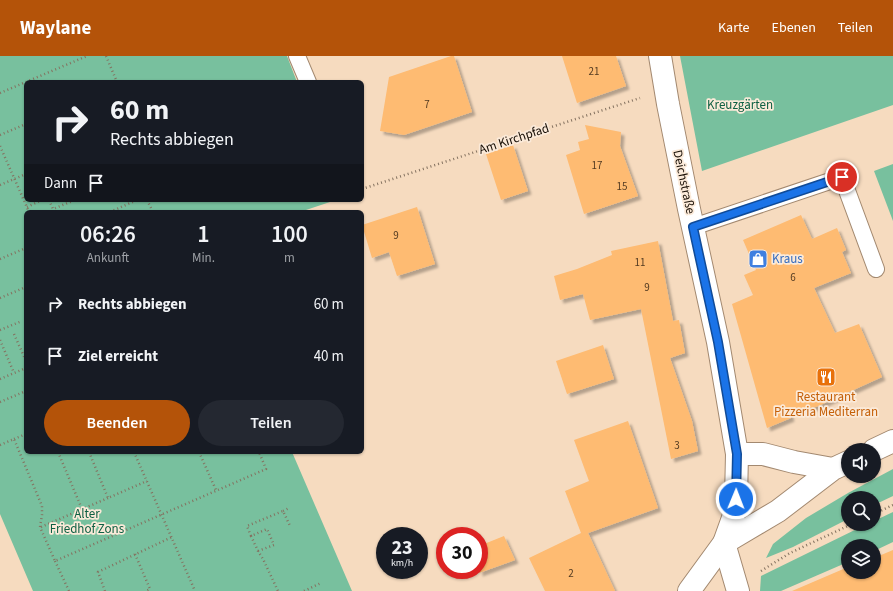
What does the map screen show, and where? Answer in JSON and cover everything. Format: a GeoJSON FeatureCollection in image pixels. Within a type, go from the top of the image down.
{"type":"FeatureCollection","features":[{"type":"Feature","properties":{"kind":"street","name":"Deichstraße"},"geometry":{"type":"LineString","coordinates":[[660,56],[665,90],[718,342],[737,454],[736,499],[724,543]]}},
{"type":"Feature","properties":{"kind":"street"},"geometry":{"type":"LineString","coordinates":[[881,447],[893,441]]}},
{"type":"Feature","properties":{"kind":"street"},"geometry":{"type":"LineString","coordinates":[[737,454],[763,454],[794,462],[840,465]]}},
{"type":"Feature","properties":{"kind":"street"},"geometry":{"type":"LineString","coordinates":[[689,591],[724,543],[778,511],[840,465]]}},
{"type":"Feature","properties":{"kind":"street"},"geometry":{"type":"LineString","coordinates":[[724,543],[738,589]]}},
{"type":"Feature","properties":{"kind":"lane"},"geometry":{"type":"LineString","coordinates":[[297,56],[307,80]]}},
{"type":"Feature","properties":{"kind":"lane"},"geometry":{"type":"LineString","coordinates":[[693,227],[842,177],[876,269]]}},
{"type":"Feature","properties":{"kind":"path"},"geometry":{"type":"LineString","coordinates":[[31,80],[87,56]]}},
{"type":"Feature","properties":{"kind":"path"},"geometry":{"type":"LineString","coordinates":[[106,56],[116,80]]}},
{"type":"Feature","properties":{"kind":"path"},"geometry":{"type":"LineString","coordinates":[[0,93],[24,83]]}},
{"type":"Feature","properties":{"kind":"path","name":"Am Kirchpfad"},"geometry":{"type":"LineString","coordinates":[[364,188],[665,90]]}},
{"type":"Feature","properties":{"kind":"path"},"geometry":{"type":"LineString","coordinates":[[0,135],[24,125]]}},
{"type":"Feature","properties":{"kind":"path"},"geometry":{"type":"LineString","coordinates":[[0,146],[24,201]]}},
{"type":"Feature","properties":{"kind":"path"},"geometry":{"type":"LineString","coordinates":[[0,185],[24,175]]}},
{"type":"Feature","properties":{"kind":"path"},"geometry":{"type":"LineString","coordinates":[[25,202],[28,210]]}},
{"type":"Feature","properties":{"kind":"path"},"geometry":{"type":"LineString","coordinates":[[27,207],[38,202]]}},
{"type":"Feature","properties":{"kind":"path"},"geometry":{"type":"LineString","coordinates":[[50,202],[53,209],[70,202]]}},
{"type":"Feature","properties":{"kind":"path"},"geometry":{"type":"LineString","coordinates":[[114,210],[132,202]]}},
{"type":"Feature","properties":{"kind":"path"},"geometry":{"type":"LineString","coordinates":[[0,259],[24,249]]}},
{"type":"Feature","properties":{"kind":"path"},"geometry":{"type":"LineString","coordinates":[[0,298],[24,288]]}},
{"type":"Feature","properties":{"kind":"path"},"geometry":{"type":"LineString","coordinates":[[0,330],[22,321]]}},
{"type":"Feature","properties":{"kind":"path"},"geometry":{"type":"LineString","coordinates":[[14,334],[24,356]]}},
{"type":"Feature","properties":{"kind":"path"},"geometry":{"type":"LineString","coordinates":[[0,340],[14,373]]}},
{"type":"Feature","properties":{"kind":"path"},"geometry":{"type":"LineString","coordinates":[[0,378],[24,369]]}},
{"type":"Feature","properties":{"kind":"path"},"geometry":{"type":"LineString","coordinates":[[0,402],[24,391]]}},
{"type":"Feature","properties":{"kind":"path"},"geometry":{"type":"LineString","coordinates":[[0,445],[24,435]]}},
{"type":"Feature","properties":{"kind":"path"},"geometry":{"type":"LineString","coordinates":[[14,439],[42,506],[40,527],[69,591]]}},
{"type":"Feature","properties":{"kind":"path"},"geometry":{"type":"LineString","coordinates":[[59,454],[82,509]]}},
{"type":"Feature","properties":{"kind":"path"},"geometry":{"type":"LineString","coordinates":[[90,454],[108,498]]}},
{"type":"Feature","properties":{"kind":"path"},"geometry":{"type":"LineString","coordinates":[[135,454],[195,591]]}},
{"type":"Feature","properties":{"kind":"path"},"geometry":{"type":"LineString","coordinates":[[199,454],[216,490]]}},
{"type":"Feature","properties":{"kind":"path"},"geometry":{"type":"LineString","coordinates":[[55,561],[266,469],[260,454]]}},
{"type":"Feature","properties":{"kind":"path"},"geometry":{"type":"LineString","coordinates":[[40,527],[147,481]]}},
{"type":"Feature","properties":{"kind":"path"},"geometry":{"type":"LineString","coordinates":[[881,511],[893,505]]}},
{"type":"Feature","properties":{"kind":"path"},"geometry":{"type":"LineString","coordinates":[[278,591],[263,559],[258,552],[247,526],[289,508]]}},
{"type":"Feature","properties":{"kind":"path"},"geometry":{"type":"LineString","coordinates":[[283,511],[290,526]]}},
{"type":"Feature","properties":{"kind":"path"},"geometry":{"type":"LineString","coordinates":[[251,536],[267,529],[272,539],[274,545],[258,552]]}},
{"type":"Feature","properties":{"kind":"path"},"geometry":{"type":"LineString","coordinates":[[738,589],[790,553],[841,529]]}},
{"type":"Feature","properties":{"kind":"path"},"geometry":{"type":"LineString","coordinates":[[105,591],[98,572],[172,537]]}},
{"type":"Feature","properties":{"kind":"path"},"geometry":{"type":"LineString","coordinates":[[135,554],[150,590],[146,591]]}},
{"type":"Feature","properties":{"kind":"path"},"geometry":{"type":"LineString","coordinates":[[304,591],[321,583]]}},
{"type":"Feature","properties":{"kind":"green space","name":"Alter Friedhof Zons"},"geometry":{"type":"Polygon","coordinates":[[[0,56],[287,56],[296,80],[24,80],[24,202],[330,202],[306,210],[24,210],[24,454],[293,454],[352,591],[33,591],[0,514],[0,56]]]}},
{"type":"Feature","properties":{"kind":"green space","name":"Kreuzgärten"},"geometry":{"type":"Polygon","coordinates":[[[680,56],[893,56],[893,105],[702,171],[680,56]]]}},
{"type":"Feature","properties":{"kind":"green space"},"geometry":{"type":"Polygon","coordinates":[[[893,164],[893,221],[874,171],[893,164]]]}},
{"type":"Feature","properties":{"kind":"green space"},"geometry":{"type":"Polygon","coordinates":[[[893,469],[893,496],[881,502],[881,491],[852,491],[867,483],[881,483],[881,475],[893,469]]]}},
{"type":"Feature","properties":{"kind":"green space"},"geometry":{"type":"Polygon","coordinates":[[[841,497],[841,523],[793,547],[766,558],[773,544],[806,518],[841,497]]]}},
{"type":"Feature","properties":{"kind":"green space"},"geometry":{"type":"Polygon","coordinates":[[[893,512],[893,542],[881,548],[881,539],[841,539],[841,565],[781,591],[760,591],[761,576],[853,531],[881,531],[881,518],[893,512]]]}},
{"type":"Feature","properties":{"kind":"building"},"geometry":{"type":"Polygon","coordinates":[[[454,56],[472,112],[404,135],[380,131],[389,77],[454,56]]]}},
{"type":"Feature","properties":{"kind":"building"},"geometry":{"type":"Polygon","coordinates":[[[562,56],[616,56],[626,86],[577,103],[562,56]]]}},
{"type":"Feature","properties":{"kind":"building"},"geometry":{"type":"Polygon","coordinates":[[[585,125],[621,132],[620,146],[638,196],[584,214],[566,155],[580,150],[578,142],[589,139],[585,125]]]}},
{"type":"Feature","properties":{"kind":"building"},"geometry":{"type":"Polygon","coordinates":[[[513,145],[528,191],[501,200],[486,154],[513,145]]]}},
{"type":"Feature","properties":{"kind":"building"},"geometry":{"type":"Polygon","coordinates":[[[417,207],[435,264],[397,276],[389,252],[372,258],[364,232],[364,224],[417,207]]]}},
{"type":"Feature","properties":{"kind":"building"},"geometry":{"type":"Polygon","coordinates":[[[801,215],[812,239],[837,228],[846,250],[842,252],[851,273],[814,288],[835,333],[859,324],[882,377],[816,407],[789,411],[791,418],[767,428],[732,304],[753,295],[744,275],[756,270],[743,240],[801,215]]]}},
{"type":"Feature","properties":{"kind":"building"},"geometry":{"type":"Polygon","coordinates":[[[658,241],[673,321],[679,320],[685,353],[670,358],[692,421],[698,451],[671,459],[641,309],[590,320],[583,294],[560,300],[554,276],[577,269],[612,255],[611,251],[658,241]]]}},
{"type":"Feature","properties":{"kind":"building"},"geometry":{"type":"Polygon","coordinates":[[[603,345],[614,379],[567,394],[556,361],[603,345]]]}},
{"type":"Feature","properties":{"kind":"building"},"geometry":{"type":"Polygon","coordinates":[[[628,421],[658,508],[588,533],[615,591],[545,591],[529,558],[581,533],[565,491],[589,481],[574,440],[628,421]]]}},
{"type":"Feature","properties":{"kind":"building"},"geometry":{"type":"Polygon","coordinates":[[[504,536],[515,560],[488,570],[488,542],[504,536]]]}},
{"type":"Feature","properties":{"kind":"building"},"geometry":{"type":"Polygon","coordinates":[[[893,550],[893,591],[792,591],[841,570],[841,579],[881,579],[881,555],[893,550]]]}},
{"type":"Feature","properties":{"kind":"place","name":"Kraus"},"geometry":{"type":"Point","coordinates":[758,259]}},
{"type":"Feature","properties":{"kind":"place","name":"Restaurant Pizzeria Mediterran"},"geometry":{"type":"Point","coordinates":[826,377]}},
{"type":"Feature","properties":{"kind":"route"},"geometry":{"type":"LineString","coordinates":[[736,499],[737,454],[718,342],[693,227],[842,177]]}}]}
